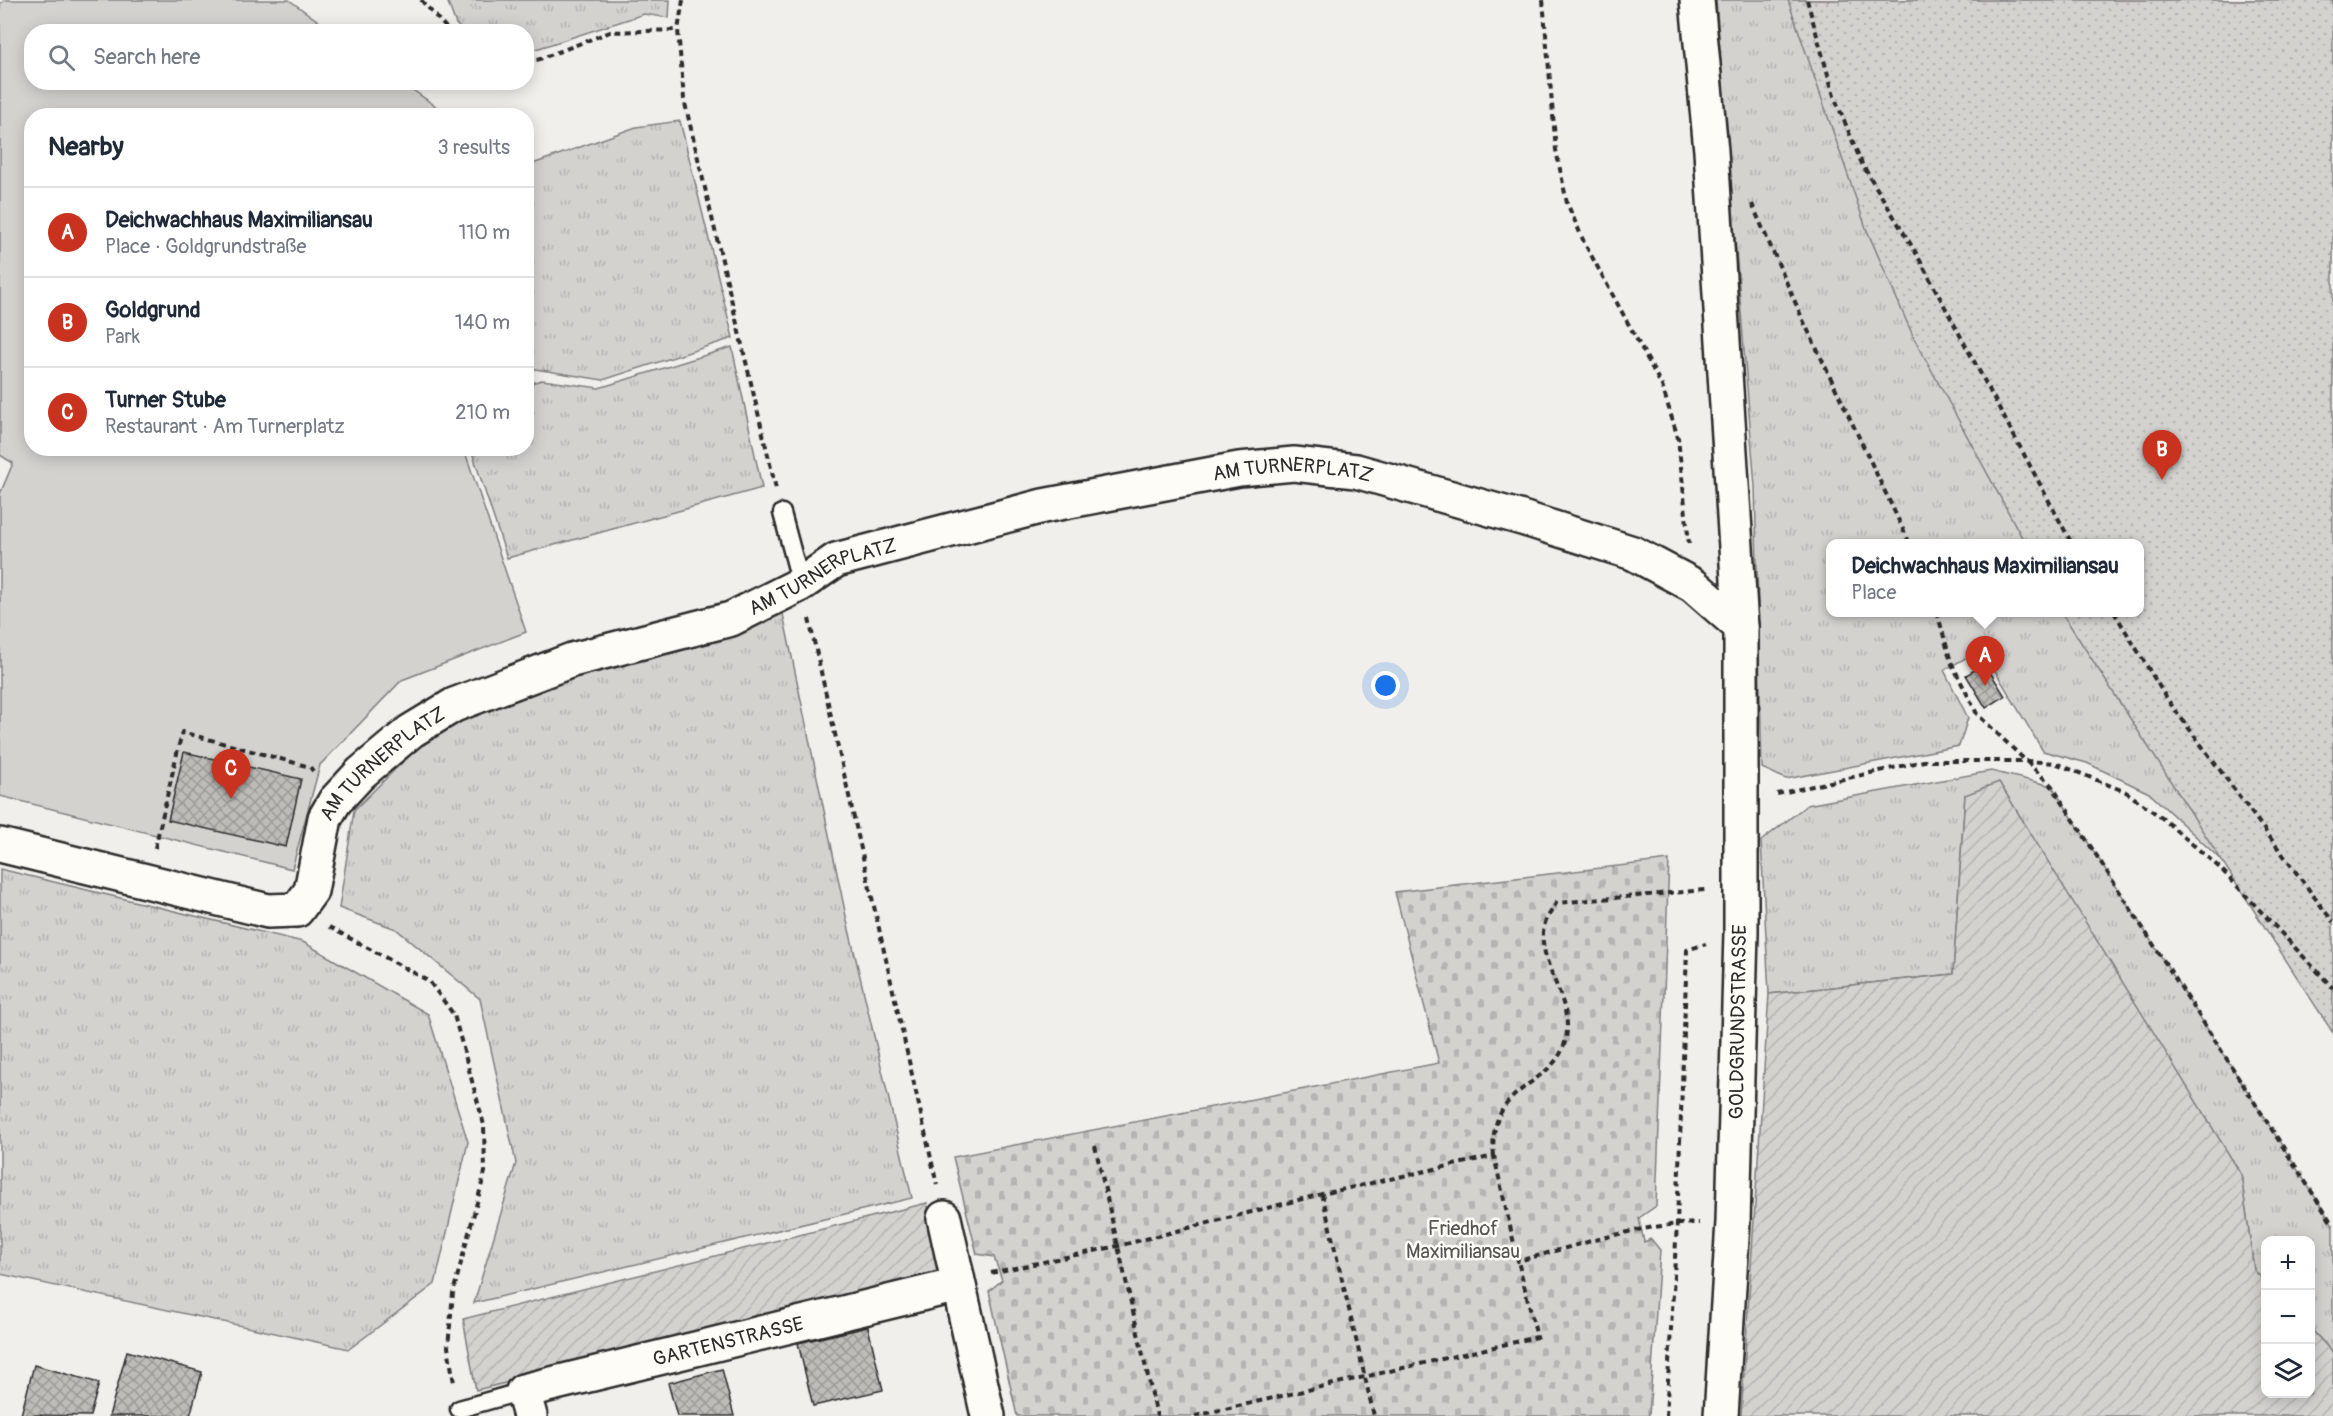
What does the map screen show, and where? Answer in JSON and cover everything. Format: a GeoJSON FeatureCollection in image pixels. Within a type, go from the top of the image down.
{"type":"FeatureCollection","features":[{"type":"Feature","properties":{"kind":"street","name":"GOLDGRUNDSTRASSE"},"geometry":{"type":"LineString","coordinates":[[1697,0],[1711,151],[1740,627],[1741,932],[1733,1222],[1721,1416]]}},
{"type":"Feature","properties":{"kind":"street","name":"AM TURNERPLATZ"},"geometry":{"type":"LineString","coordinates":[[297,910],[310,891],[325,818],[335,801],[361,773],[411,731],[454,705],[572,660],[731,619],[801,584],[836,560],[1043,506],[1239,469],[1294,464],[1356,471],[1522,518],[1633,554],[1694,585],[1740,627]]}},
{"type":"Feature","properties":{"kind":"street"},"geometry":{"type":"LineString","coordinates":[[0,845],[268,911],[297,910]]}},
{"type":"Feature","properties":{"kind":"street"},"geometry":{"type":"LineString","coordinates":[[944,1218],[988,1416]]}},
{"type":"Feature","properties":{"kind":"street","name":"GARTENSTRASSE"},"geometry":{"type":"LineString","coordinates":[[526,1403],[958,1285]]}},
{"type":"Feature","properties":{"kind":"lane"},"geometry":{"type":"LineString","coordinates":[[782,513],[801,584]]}},
{"type":"Feature","properties":{"kind":"lane"},"geometry":{"type":"LineString","coordinates":[[459,1409],[526,1403]]}},
{"type":"Feature","properties":{"kind":"path"},"geometry":{"type":"LineString","coordinates":[[421,0],[443,24]]}},
{"type":"Feature","properties":{"kind":"path"},"geometry":{"type":"LineString","coordinates":[[683,0],[678,30],[684,99],[782,513]]}},
{"type":"Feature","properties":{"kind":"path"},"geometry":{"type":"LineString","coordinates":[[1543,0],[1556,150],[1567,203],[1589,252],[1662,386],[1678,438],[1694,585]]}},
{"type":"Feature","properties":{"kind":"path"},"geometry":{"type":"LineString","coordinates":[[1807,0],[1834,96],[1862,164],[1916,254],[2070,539]]}},
{"type":"Feature","properties":{"kind":"path"},"geometry":{"type":"LineString","coordinates":[[534,60],[610,32],[678,30]]}},
{"type":"Feature","properties":{"kind":"path"},"geometry":{"type":"LineString","coordinates":[[1749,197],[1803,320],[1908,539]]}},
{"type":"Feature","properties":{"kind":"path"},"geometry":{"type":"LineString","coordinates":[[801,584],[944,1218]]}},
{"type":"Feature","properties":{"kind":"path"},"geometry":{"type":"LineString","coordinates":[[1938,617],[1951,662],[1977,714],[2052,786],[2333,1225]]}},
{"type":"Feature","properties":{"kind":"path"},"geometry":{"type":"LineString","coordinates":[[2117,617],[2167,699],[2333,922]]}},
{"type":"Feature","properties":{"kind":"path"},"geometry":{"type":"LineString","coordinates":[[146,882],[182,732],[310,767],[335,801]]}},
{"type":"Feature","properties":{"kind":"path"},"geometry":{"type":"LineString","coordinates":[[1742,802],[1924,761],[2027,760],[2055,763],[2126,792],[2162,818],[2220,868],[2333,988]]}},
{"type":"Feature","properties":{"kind":"path"},"geometry":{"type":"LineString","coordinates":[[1194,1416],[1537,1337],[1494,1156],[1493,1140],[1500,1113],[1515,1093],[1554,1064],[1562,1051],[1566,1038],[1568,1024],[1563,998],[1546,955],[1545,924],[1556,903],[1668,895],[1741,886]]}},
{"type":"Feature","properties":{"kind":"path"},"geometry":{"type":"LineString","coordinates":[[297,910],[429,981],[454,1015],[484,1125],[485,1172],[453,1293],[448,1347],[459,1409]]}},
{"type":"Feature","properties":{"kind":"path"},"geometry":{"type":"LineString","coordinates":[[1666,1416],[1677,1223],[1687,950],[1741,932]]}},
{"type":"Feature","properties":{"kind":"path"},"geometry":{"type":"LineString","coordinates":[[1095,1146],[1157,1416]]}},
{"type":"Feature","properties":{"kind":"path"},"geometry":{"type":"LineString","coordinates":[[958,1285],[998,1270],[1118,1246],[1322,1194],[1494,1156]]}},
{"type":"Feature","properties":{"kind":"path"},"geometry":{"type":"LineString","coordinates":[[1322,1194],[1374,1416]]}},
{"type":"Feature","properties":{"kind":"path"},"geometry":{"type":"LineString","coordinates":[[1518,1262],[1677,1223],[1733,1222]]}},
{"type":"Feature","properties":{"kind":"green space"},"geometry":{"type":"Polygon","coordinates":[[[5,0],[289,0],[322,24],[24,24],[24,90],[413,90],[438,108],[24,108],[24,456],[466,456],[526,632],[402,680],[320,765],[292,869],[0,796],[0,494],[13,463],[0,455],[0,4],[5,0]]]}},
{"type":"Feature","properties":{"kind":"green space"},"geometry":{"type":"Polygon","coordinates":[[[447,0],[670,0],[669,18],[644,14],[534,50],[534,24],[456,24],[447,0]]]}},
{"type":"Feature","properties":{"kind":"green space"},"geometry":{"type":"Polygon","coordinates":[[[1716,0],[2333,0],[2246,883],[2149,793],[2087,763],[2043,751],[1982,649],[1944,670],[1968,718],[1959,746],[1786,779],[1762,768],[1755,487],[1716,0]]]}},
{"type":"Feature","properties":{"kind":"green space"},"geometry":{"type":"Polygon","coordinates":[[[1788,0],[2333,0],[2333,1033],[2065,617],[2144,617],[2144,539],[2023,539],[1913,336],[1866,228],[1788,0]]]}},
{"type":"Feature","properties":{"kind":"green space"},"geometry":{"type":"Polygon","coordinates":[[[680,121],[733,338],[603,380],[534,369],[534,163],[636,127],[680,121]]]}},
{"type":"Feature","properties":{"kind":"green space"},"geometry":{"type":"Polygon","coordinates":[[[732,347],[762,488],[507,558],[473,456],[534,456],[534,382],[542,380],[599,388],[732,347]]]}},
{"type":"Feature","properties":{"kind":"green space"},"geometry":{"type":"Polygon","coordinates":[[[783,614],[847,921],[912,1198],[474,1303],[516,1163],[480,999],[396,929],[339,908],[354,810],[439,726],[587,671],[783,614]]]}},
{"type":"Feature","properties":{"kind":"green space"},"geometry":{"type":"Polygon","coordinates":[[[1991,771],[2052,786],[2333,1225],[2333,1353],[2315,1333],[2315,1236],[2261,1236],[2261,1278],[2254,1270],[2241,1174],[1965,795],[1953,974],[1769,994],[1761,841],[1807,805],[1991,771]]]}},
{"type":"Feature","properties":{"kind":"green space"},"geometry":{"type":"Polygon","coordinates":[[[1999,782],[2241,1174],[2254,1270],[2261,1278],[2261,1398],[2315,1398],[2315,1333],[2333,1353],[2333,1416],[1741,1416],[1769,994],[1953,974],[1965,795],[1999,782]]]}},
{"type":"Feature","properties":{"kind":"green space","name":"Friedhof Maximiliansau"},"geometry":{"type":"Polygon","coordinates":[[[1669,860],[1656,1206],[1639,1218],[1644,1242],[1651,1239],[1660,1250],[1649,1416],[1017,1416],[989,1291],[1002,1280],[994,1257],[977,1254],[953,1157],[1439,1063],[1395,892],[1669,860]]]}},
{"type":"Feature","properties":{"kind":"green space"},"geometry":{"type":"Polygon","coordinates":[[[0,869],[303,942],[428,1014],[468,1142],[435,1284],[349,1349],[0,1274],[0,869]]]}},
{"type":"Feature","properties":{"kind":"green space"},"geometry":{"type":"Polygon","coordinates":[[[927,1203],[942,1278],[476,1390],[463,1319],[927,1203]]]}},
{"type":"Feature","properties":{"kind":"building"},"geometry":{"type":"Polygon","coordinates":[[[1985,664],[2005,696],[1986,708],[1966,675],[1985,664]]]}},
{"type":"Feature","properties":{"kind":"building"},"geometry":{"type":"Polygon","coordinates":[[[184,752],[301,779],[286,847],[168,820],[184,752]]]}},
{"type":"Feature","properties":{"kind":"building"},"geometry":{"type":"Polygon","coordinates":[[[868,1327],[883,1390],[813,1406],[798,1343],[868,1327]]]}},
{"type":"Feature","properties":{"kind":"building"},"geometry":{"type":"Polygon","coordinates":[[[127,1351],[202,1372],[190,1416],[109,1416],[127,1351]]]}},
{"type":"Feature","properties":{"kind":"building"},"geometry":{"type":"Polygon","coordinates":[[[34,1365],[99,1383],[90,1416],[21,1415],[34,1365]]]}},
{"type":"Feature","properties":{"kind":"building"},"geometry":{"type":"Polygon","coordinates":[[[722,1369],[734,1416],[677,1416],[668,1383],[722,1369]]]}},
{"type":"Feature","properties":{"kind":"place","name":"Goldgrund"},"geometry":{"type":"Point","coordinates":[2162,480]}},
{"type":"Feature","properties":{"kind":"place","name":"Deichwachhaus Maximiliansau"},"geometry":{"type":"Point","coordinates":[1985,686]}},
{"type":"Feature","properties":{"kind":"place","name":"Turner Stube"},"geometry":{"type":"Point","coordinates":[231,799]}}]}
